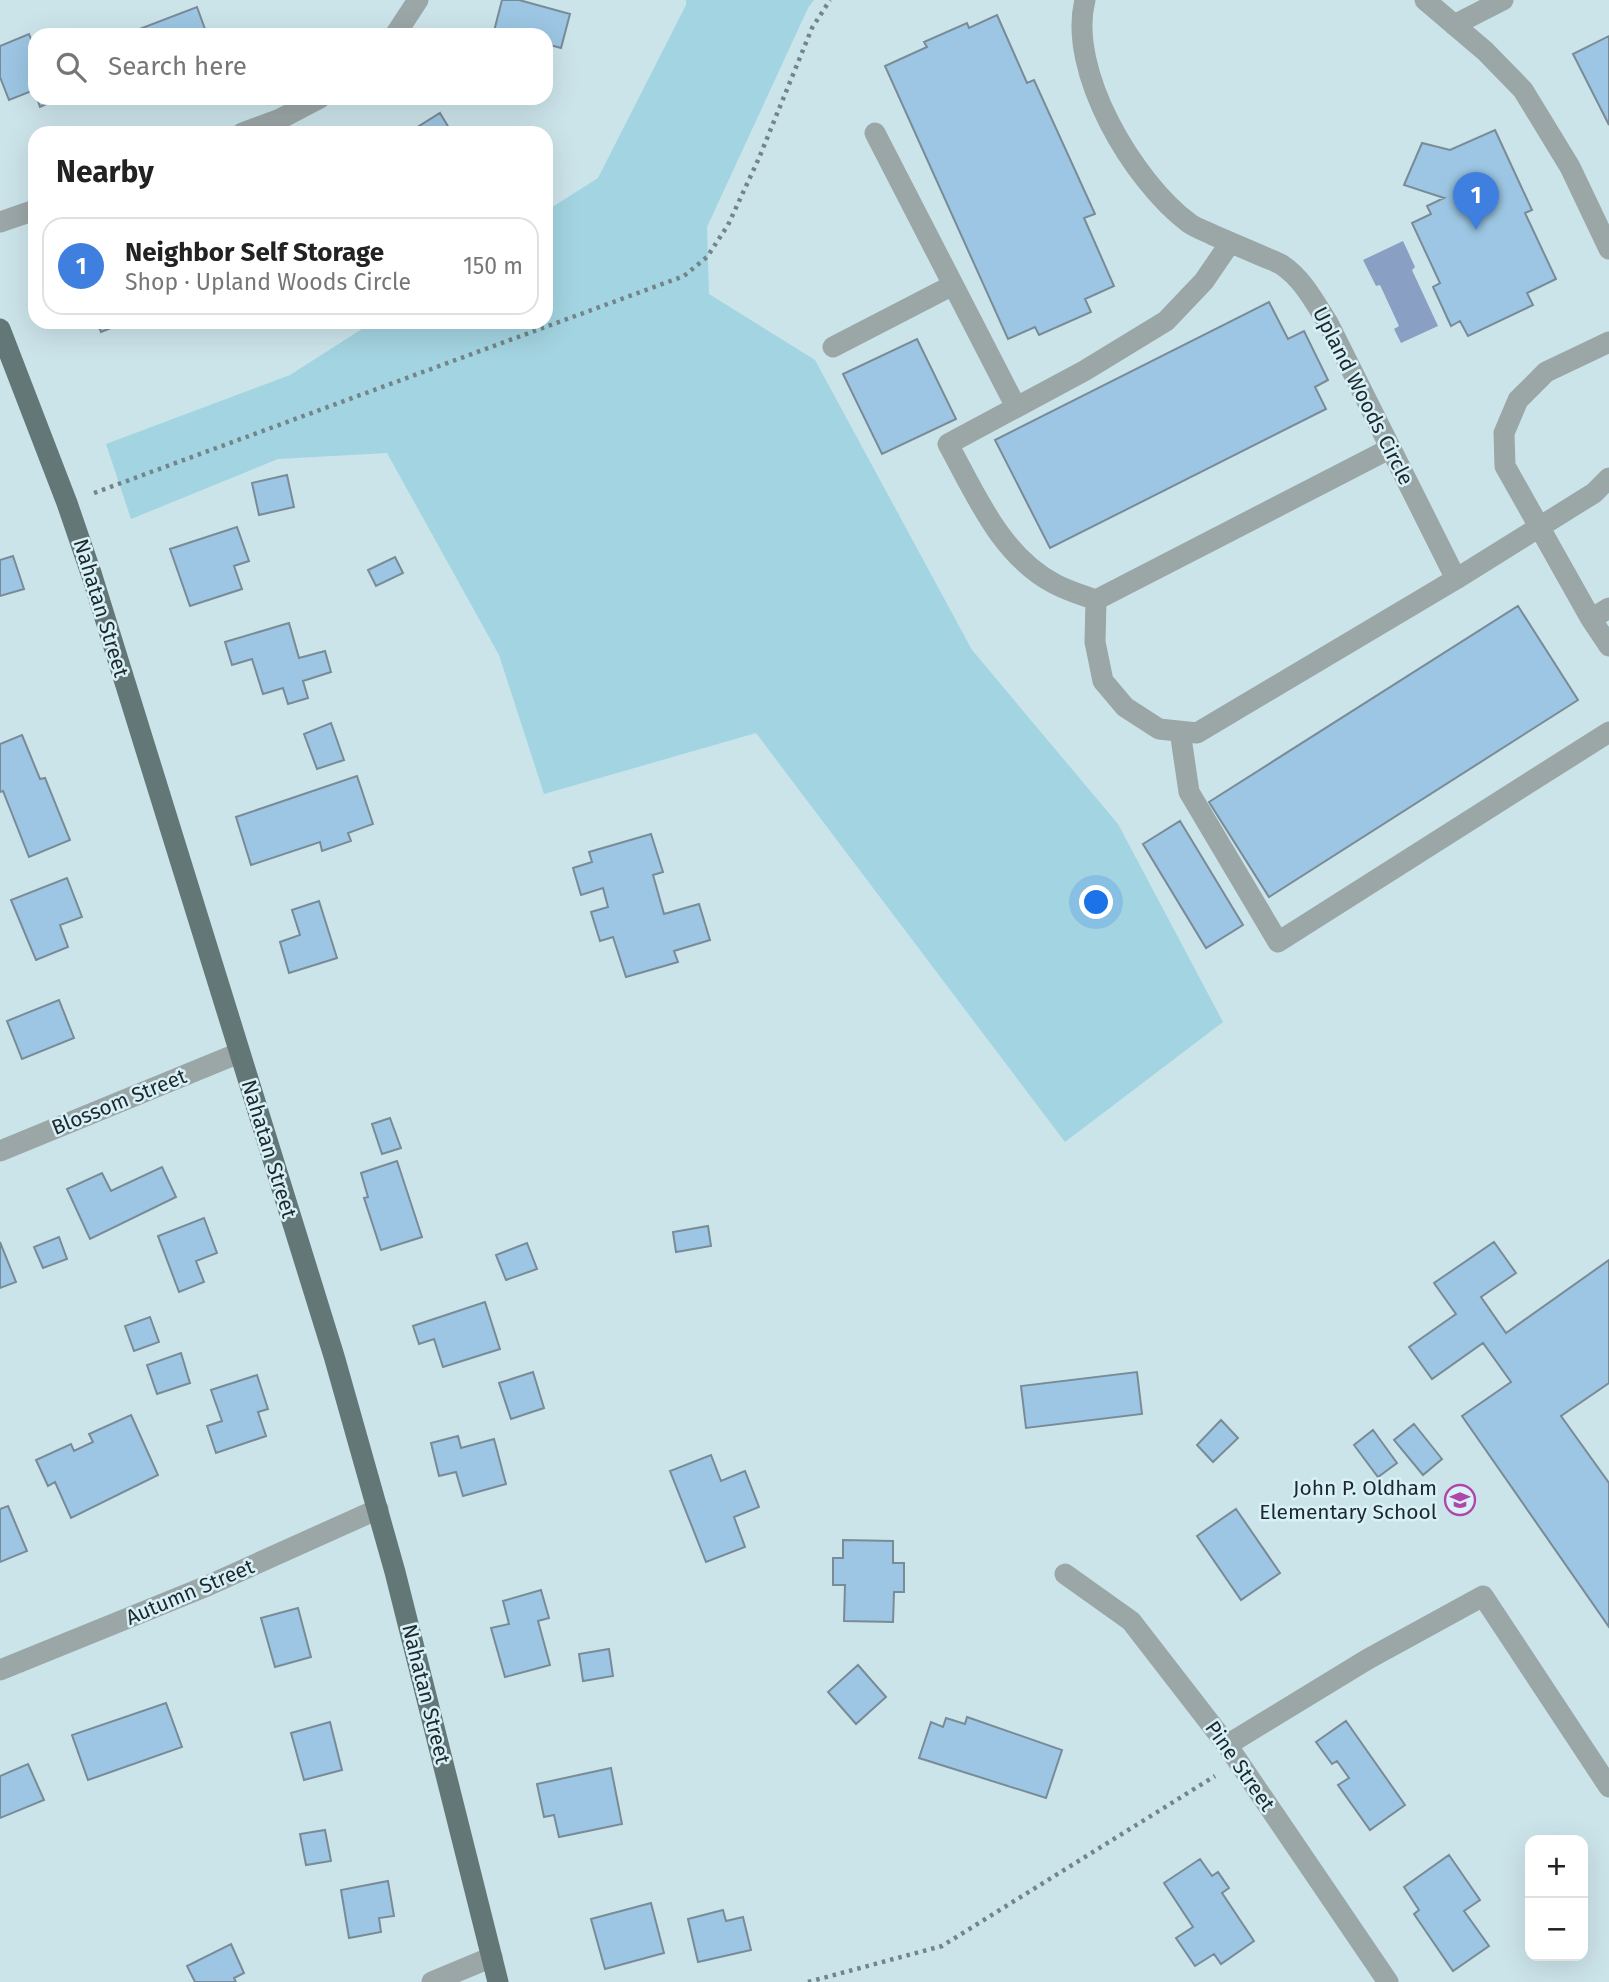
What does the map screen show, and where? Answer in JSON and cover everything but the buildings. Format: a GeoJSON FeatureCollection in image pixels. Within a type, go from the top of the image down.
{"type":"FeatureCollection","features":[{"type":"Feature","properties":{"kind":"main road","name":"Nahatan Street"},"geometry":{"type":"LineString","coordinates":[[0,329],[92,576],[334,1356],[378,1509],[498,1982]]}},
{"type":"Feature","properties":{"kind":"street"},"geometry":{"type":"LineString","coordinates":[[400,28],[418,0]]}},
{"type":"Feature","properties":{"kind":"street","name":"Upland Woods Circle"},"geometry":{"type":"LineString","coordinates":[[1085,0],[1082,35],[1085,60],[1091,82],[1125,151],[1165,201],[1191,224],[1282,265],[1305,287],[1328,323],[1456,579]]}},
{"type":"Feature","properties":{"kind":"street"},"geometry":{"type":"LineString","coordinates":[[1425,0],[1485,51],[1523,90],[1570,167],[1609,249]]}},
{"type":"Feature","properties":{"kind":"street"},"geometry":{"type":"LineString","coordinates":[[1454,25],[1503,0]]}},
{"type":"Feature","properties":{"kind":"street"},"geometry":{"type":"LineString","coordinates":[[261,126],[307,105]]}},
{"type":"Feature","properties":{"kind":"street"},"geometry":{"type":"LineString","coordinates":[[875,132],[1016,407]]}},
{"type":"Feature","properties":{"kind":"street"},"geometry":{"type":"LineString","coordinates":[[0,222],[28,212]]}},
{"type":"Feature","properties":{"kind":"street"},"geometry":{"type":"LineString","coordinates":[[1230,243],[1204,281],[1166,321],[1084,372],[948,444],[996,532],[1030,568],[1054,584],[1096,600],[1391,448]]}},
{"type":"Feature","properties":{"kind":"street"},"geometry":{"type":"LineString","coordinates":[[833,347],[953,285]]}},
{"type":"Feature","properties":{"kind":"street"},"geometry":{"type":"LineString","coordinates":[[1609,342],[1546,372],[1518,400],[1504,433],[1505,466],[1539,529],[1600,613],[1609,646]]}},
{"type":"Feature","properties":{"kind":"street"},"geometry":{"type":"LineString","coordinates":[[1096,600],[1095,642],[1103,681],[1125,707],[1159,729],[1197,733],[1539,529],[1594,493],[1609,478]]}},
{"type":"Feature","properties":{"kind":"street"},"geometry":{"type":"LineString","coordinates":[[1180,731],[1189,792],[1278,942],[1609,732]]}},
{"type":"Feature","properties":{"kind":"street","name":"Blossom Street"},"geometry":{"type":"LineString","coordinates":[[0,1151],[239,1053]]}},
{"type":"Feature","properties":{"kind":"street","name":"Autumn Street"},"geometry":{"type":"LineString","coordinates":[[0,1670],[207,1586],[378,1509]]}},
{"type":"Feature","properties":{"kind":"street","name":"Pine Street"},"geometry":{"type":"LineString","coordinates":[[1065,1574],[1130,1621],[1232,1753],[1388,1982]]}},
{"type":"Feature","properties":{"kind":"street"},"geometry":{"type":"LineString","coordinates":[[1232,1753],[1368,1660],[1483,1597],[1609,1787]]}},
{"type":"Feature","properties":{"kind":"street"},"geometry":{"type":"LineString","coordinates":[[432,1982],[492,1957]]}},
{"type":"Feature","properties":{"kind":"path"},"geometry":{"type":"LineString","coordinates":[[553,324],[684,276],[707,257],[728,225],[759,158],[812,28],[830,0]]}},
{"type":"Feature","properties":{"kind":"path"},"geometry":{"type":"LineString","coordinates":[[67,503],[540,329]]}},
{"type":"Feature","properties":{"kind":"path"},"geometry":{"type":"LineString","coordinates":[[808,1982],[942,1946],[1232,1753]]}},
{"type":"Feature","properties":{"kind":"shaded area"},"geometry":{"type":"Polygon","coordinates":[[[686,0],[814,0],[707,227],[709,294],[815,360],[972,650],[1118,824],[1223,1022],[1065,1142],[756,733],[544,794],[499,655],[387,453],[278,459],[131,519],[106,444],[290,375],[362,329],[553,329],[553,207],[598,178],[686,5],[686,0]]]}},
{"type":"Feature","properties":{"kind":"shaded area"},"geometry":{"type":"Polygon","coordinates":[[[1403,241],[1415,267],[1412,270],[1438,326],[1401,343],[1394,329],[1399,326],[1380,285],[1376,286],[1363,260],[1403,241]]]}},
{"type":"Feature","properties":{"kind":"place","name":"Neighbor Self Storage"},"geometry":{"type":"Point","coordinates":[1476,230]}},
{"type":"Feature","properties":{"kind":"place","name":"John P. Oldham Elementary School"},"geometry":{"type":"Point","coordinates":[1460,1500]}}]}
